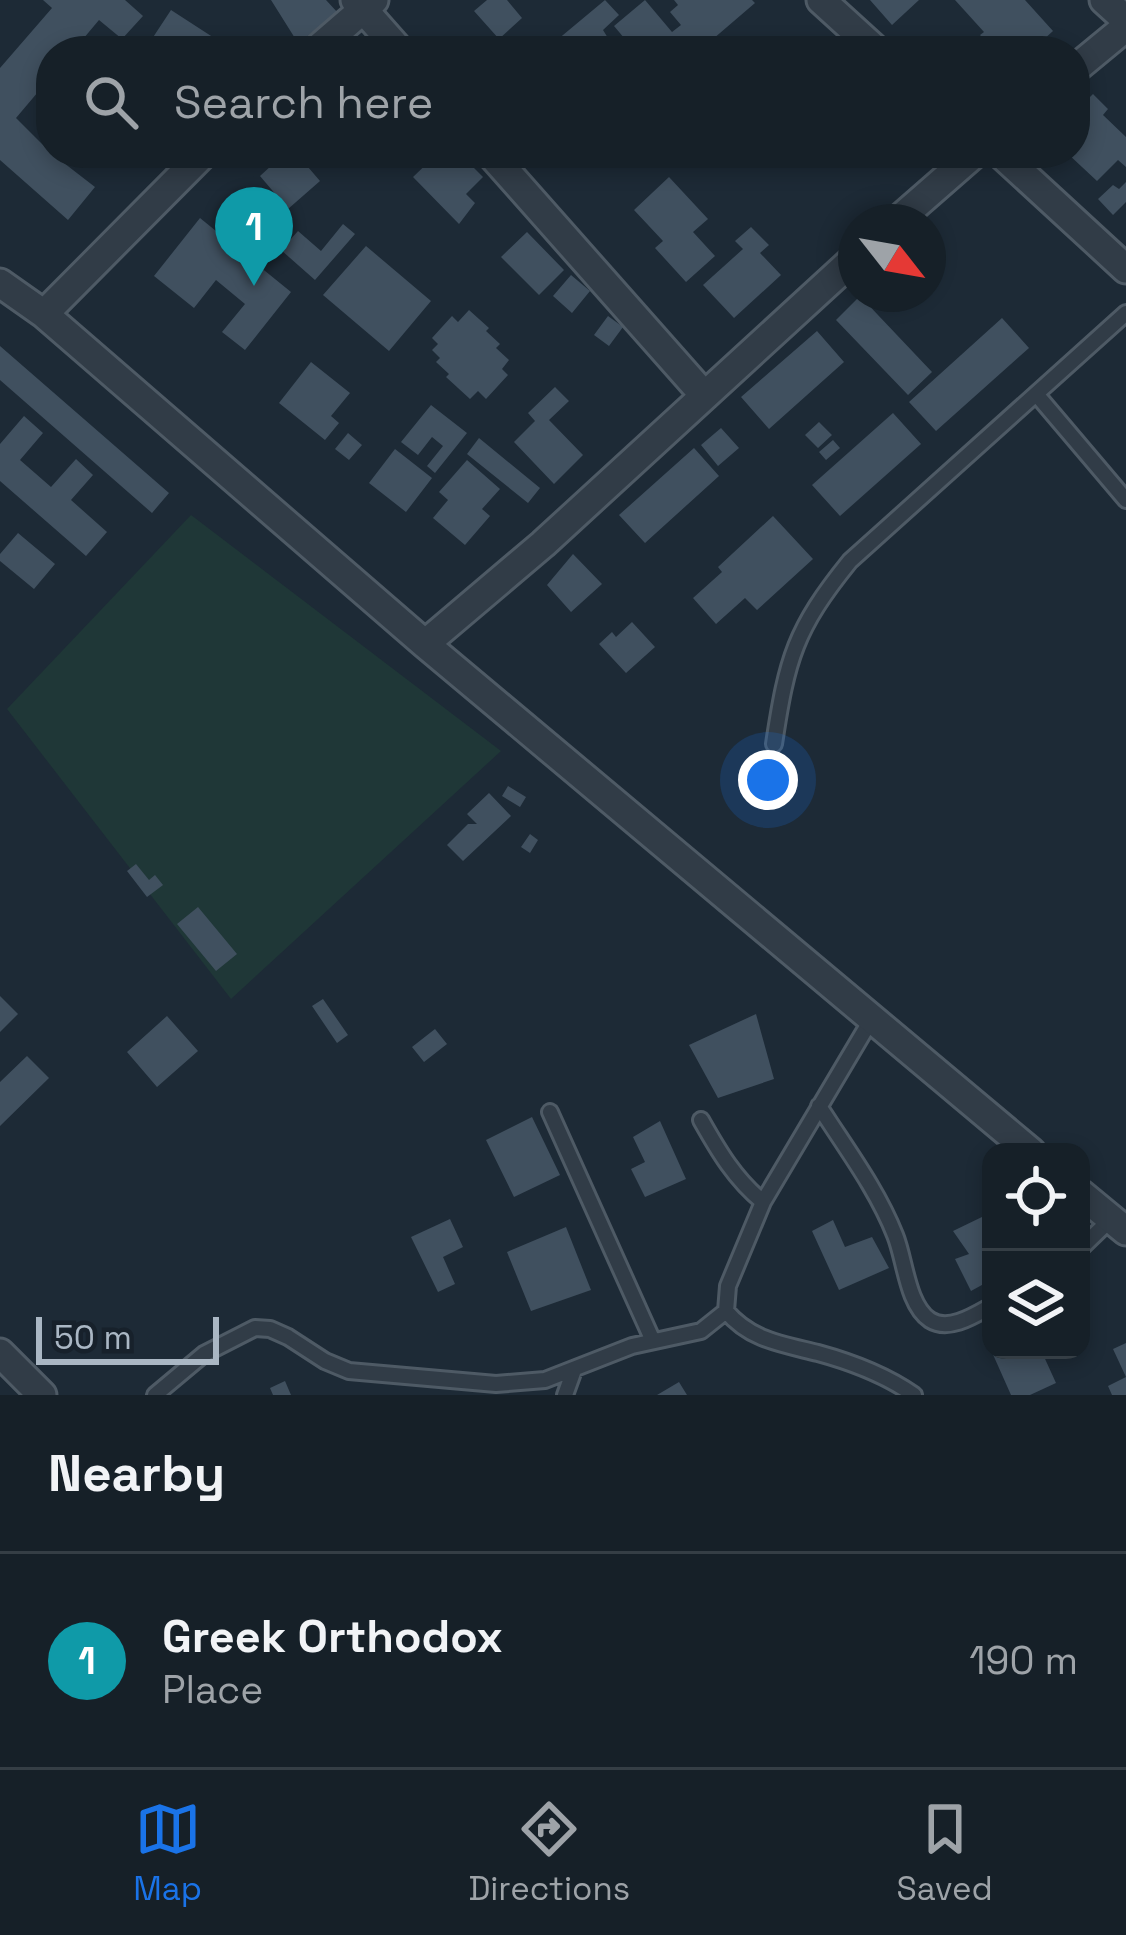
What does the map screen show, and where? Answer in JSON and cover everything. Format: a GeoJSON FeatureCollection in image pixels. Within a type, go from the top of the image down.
{"type":"FeatureCollection","features":[{"type":"Feature","properties":{"kind":"street"},"geometry":{"type":"LineString","coordinates":[[821,0],[861,36]]}},
{"type":"Feature","properties":{"kind":"street"},"geometry":{"type":"LineString","coordinates":[[1090,55],[1126,23],[1104,0]]}},
{"type":"Feature","properties":{"kind":"street"},"geometry":{"type":"LineString","coordinates":[[330,36],[364,3],[389,36]]}},
{"type":"Feature","properties":{"kind":"street"},"geometry":{"type":"LineString","coordinates":[[44,314],[189,168]]}},
{"type":"Feature","properties":{"kind":"street"},"geometry":{"type":"LineString","coordinates":[[503,168],[704,395]]}},
{"type":"Feature","properties":{"kind":"street"},"geometry":{"type":"LineString","coordinates":[[917,204],[958,168]]}},
{"type":"Feature","properties":{"kind":"street"},"geometry":{"type":"LineString","coordinates":[[1016,168],[1126,269]]}},
{"type":"Feature","properties":{"kind":"street"},"geometry":{"type":"LineString","coordinates":[[425,644],[543,544],[838,273]]}},
{"type":"Feature","properties":{"kind":"street"},"geometry":{"type":"LineString","coordinates":[[1,287],[44,314],[425,644],[1020,1143]]}},
{"type":"Feature","properties":{"kind":"street"},"geometry":{"type":"LineString","coordinates":[[1090,1201],[1119,1225]]}},
{"type":"Feature","properties":{"kind":"street"},"geometry":{"type":"LineString","coordinates":[[0,1353],[42,1395]]}},
{"type":"Feature","properties":{"kind":"lane"},"geometry":{"type":"LineString","coordinates":[[775,744],[785,670],[818,600],[850,561],[1126,313]]}},
{"type":"Feature","properties":{"kind":"lane"},"geometry":{"type":"LineString","coordinates":[[1036,395],[1126,500]]}},
{"type":"Feature","properties":{"kind":"lane"},"geometry":{"type":"LineString","coordinates":[[871,1020],[764,1202],[728,1286],[726,1311],[740,1328],[769,1342],[842,1361],[914,1395]]}},
{"type":"Feature","properties":{"kind":"lane"},"geometry":{"type":"LineString","coordinates":[[819,1106],[889,1221],[926,1318],[936,1324],[959,1322],[982,1310]]}},
{"type":"Feature","properties":{"kind":"lane"},"geometry":{"type":"LineString","coordinates":[[550,1112],[653,1341]]}},
{"type":"Feature","properties":{"kind":"lane"},"geometry":{"type":"LineString","coordinates":[[701,1120],[723,1160],[764,1202]]}},
{"type":"Feature","properties":{"kind":"lane"},"geometry":{"type":"LineString","coordinates":[[1090,1243],[1119,1225]]}},
{"type":"Feature","properties":{"kind":"lane"},"geometry":{"type":"LineString","coordinates":[[155,1395],[204,1354],[255,1328],[288,1337],[349,1371],[494,1389],[545,1380],[606,1354],[700,1331],[726,1311]]}},
{"type":"Feature","properties":{"kind":"lane"},"geometry":{"type":"LineString","coordinates":[[565,1395],[574,1370]]}},
{"type":"Feature","properties":{"kind":"green space"},"geometry":{"type":"Polygon","coordinates":[[[191,515],[501,751],[231,999],[7,709],[191,515]]]}},
{"type":"Feature","properties":{"kind":"building"},"geometry":{"type":"Polygon","coordinates":[[[43,0],[125,0],[143,16],[125,36],[99,20],[86,36],[36,36],[36,94],[16,118],[36,138],[36,168],[70,168],[95,187],[68,220],[0,160],[0,68],[52,8],[43,0]]]}},
{"type":"Feature","properties":{"kind":"building"},"geometry":{"type":"Polygon","coordinates":[[[271,0],[326,0],[338,13],[307,36],[294,36],[271,0]]]}},
{"type":"Feature","properties":{"kind":"building"},"geometry":{"type":"Polygon","coordinates":[[[487,0],[507,0],[522,18],[496,36],[474,11],[487,0]]]}},
{"type":"Feature","properties":{"kind":"building"},"geometry":{"type":"Polygon","coordinates":[[[605,0],[619,15],[603,30],[607,36],[562,36],[605,0]]]}},
{"type":"Feature","properties":{"kind":"building"},"geometry":{"type":"Polygon","coordinates":[[[645,0],[672,32],[681,25],[670,12],[678,5],[674,0],[755,3],[716,36],[622,36],[614,26],[645,0]]]}},
{"type":"Feature","properties":{"kind":"building"},"geometry":{"type":"Polygon","coordinates":[[[870,0],[919,0],[892,25],[870,0]]]}},
{"type":"Feature","properties":{"kind":"building"},"geometry":{"type":"Polygon","coordinates":[[[955,0],[1025,0],[1053,31],[1048,36],[981,36],[984,32],[955,0]]]}},
{"type":"Feature","properties":{"kind":"building"},"geometry":{"type":"Polygon","coordinates":[[[171,10],[211,36],[154,36],[171,10]]]}},
{"type":"Feature","properties":{"kind":"building"},"geometry":{"type":"Polygon","coordinates":[[[1093,94],[1108,109],[1103,115],[1126,137],[1126,167],[1118,160],[1097,181],[1083,168],[1090,168],[1093,94]]]}},
{"type":"Feature","properties":{"kind":"building"},"geometry":{"type":"Polygon","coordinates":[[[269,168],[309,168],[320,181],[288,209],[260,176],[269,168]]]}},
{"type":"Feature","properties":{"kind":"building"},"geometry":{"type":"Polygon","coordinates":[[[422,168],[474,168],[483,177],[466,194],[475,203],[459,224],[413,177],[422,168]]]}},
{"type":"Feature","properties":{"kind":"building"},"geometry":{"type":"Polygon","coordinates":[[[669,177],[708,219],[693,232],[715,256],[686,282],[655,248],[663,241],[634,210],[669,177]]]}},
{"type":"Feature","properties":{"kind":"building"},"geometry":{"type":"Polygon","coordinates":[[[1126,182],[1126,202],[1113,215],[1098,199],[1113,185],[1119,189],[1126,182]]]}},
{"type":"Feature","properties":{"kind":"building"},"geometry":{"type":"Polygon","coordinates":[[[200,218],[291,292],[245,350],[222,332],[245,304],[216,280],[194,308],[154,276],[200,218]]]}},
{"type":"Feature","properties":{"kind":"building"},"geometry":{"type":"Polygon","coordinates":[[[343,224],[355,234],[315,280],[281,250],[298,231],[321,251],[343,224]]]}},
{"type":"Feature","properties":{"kind":"building"},"geometry":{"type":"Polygon","coordinates":[[[751,227],[769,245],[760,253],[781,275],[734,318],[703,285],[743,249],[735,241],[751,227]]]}},
{"type":"Feature","properties":{"kind":"building"},"geometry":{"type":"Polygon","coordinates":[[[527,232],[564,270],[539,295],[501,257],[527,232]]]}},
{"type":"Feature","properties":{"kind":"building"},"geometry":{"type":"Polygon","coordinates":[[[366,246],[431,301],[389,351],[323,295],[366,246]]]}},
{"type":"Feature","properties":{"kind":"building"},"geometry":{"type":"Polygon","coordinates":[[[571,275],[590,291],[572,313],[553,296],[571,275]]]}},
{"type":"Feature","properties":{"kind":"building"},"geometry":{"type":"Polygon","coordinates":[[[469,310],[489,328],[486,331],[500,344],[496,348],[509,360],[502,369],[508,375],[486,399],[478,391],[470,399],[446,377],[449,374],[436,362],[440,358],[432,350],[438,344],[432,338],[452,316],[458,322],[469,310]]]}},
{"type":"Feature","properties":{"kind":"building"},"geometry":{"type":"Polygon","coordinates":[[[844,312],[875,312],[932,372],[908,395],[836,320],[844,312]]]}},
{"type":"Feature","properties":{"kind":"building"},"geometry":{"type":"Polygon","coordinates":[[[608,316],[623,327],[609,346],[594,335],[608,316]]]}},
{"type":"Feature","properties":{"kind":"building"},"geometry":{"type":"Polygon","coordinates":[[[1002,318],[1029,348],[936,431],[909,402],[1002,318]]]}},
{"type":"Feature","properties":{"kind":"building"},"geometry":{"type":"Polygon","coordinates":[[[817,331],[844,362],[769,429],[741,397],[817,331]]]}},
{"type":"Feature","properties":{"kind":"building"},"geometry":{"type":"Polygon","coordinates":[[[0,346],[169,493],[152,513],[0,380],[0,346]]]}},
{"type":"Feature","properties":{"kind":"building"},"geometry":{"type":"Polygon","coordinates":[[[311,362],[350,393],[331,416],[339,423],[325,440],[279,403],[311,362]]]}},
{"type":"Feature","properties":{"kind":"building"},"geometry":{"type":"Polygon","coordinates":[[[555,387],[569,401],[549,420],[583,455],[554,484],[514,442],[535,421],[528,413],[555,387]]]}},
{"type":"Feature","properties":{"kind":"building"},"geometry":{"type":"Polygon","coordinates":[[[431,405],[467,433],[435,473],[427,466],[443,446],[432,437],[418,455],[401,442],[431,405]]]}},
{"type":"Feature","properties":{"kind":"building"},"geometry":{"type":"Polygon","coordinates":[[[893,413],[921,444],[840,516],[812,485],[893,413]]]}},
{"type":"Feature","properties":{"kind":"building"},"geometry":{"type":"Polygon","coordinates":[[[24,416],[43,433],[20,460],[51,487],[76,459],[93,475],[71,500],[107,532],[86,556],[0,481],[0,444],[24,416]]]}},
{"type":"Feature","properties":{"kind":"building"},"geometry":{"type":"Polygon","coordinates":[[[819,422],[832,435],[818,448],[805,435],[819,422]]]}},
{"type":"Feature","properties":{"kind":"building"},"geometry":{"type":"Polygon","coordinates":[[[721,428],[739,448],[718,466],[701,445],[721,428]]]}},
{"type":"Feature","properties":{"kind":"building"},"geometry":{"type":"Polygon","coordinates":[[[348,433],[362,445],[349,460],[335,449],[348,433]]]}},
{"type":"Feature","properties":{"kind":"building"},"geometry":{"type":"Polygon","coordinates":[[[479,438],[540,488],[528,503],[467,454],[479,438]]]}},
{"type":"Feature","properties":{"kind":"building"},"geometry":{"type":"Polygon","coordinates":[[[833,440],[840,448],[826,460],[819,452],[833,440]]]}},
{"type":"Feature","properties":{"kind":"building"},"geometry":{"type":"Polygon","coordinates":[[[694,448],[719,476],[645,543],[619,515],[694,448]]]}},
{"type":"Feature","properties":{"kind":"building"},"geometry":{"type":"Polygon","coordinates":[[[395,449],[432,478],[406,512],[369,483],[395,449]]]}},
{"type":"Feature","properties":{"kind":"building"},"geometry":{"type":"Polygon","coordinates":[[[467,460],[500,489],[482,509],[490,516],[465,545],[433,518],[448,500],[439,492],[467,460]]]}},
{"type":"Feature","properties":{"kind":"building"},"geometry":{"type":"Polygon","coordinates":[[[773,516],[813,559],[757,610],[745,598],[716,624],[693,598],[722,572],[718,567],[773,516]]]}},
{"type":"Feature","properties":{"kind":"building"},"geometry":{"type":"Polygon","coordinates":[[[18,533],[55,564],[34,589],[0,561],[0,554],[18,533]]]}},
{"type":"Feature","properties":{"kind":"building"},"geometry":{"type":"Polygon","coordinates":[[[573,554],[602,584],[571,612],[547,585],[573,554]]]}},
{"type":"Feature","properties":{"kind":"building"},"geometry":{"type":"Polygon","coordinates":[[[632,622],[655,647],[626,673],[599,644],[612,632],[616,637],[632,622]]]}},
{"type":"Feature","properties":{"kind":"building"},"geometry":{"type":"Polygon","coordinates":[[[508,786],[526,797],[520,807],[502,796],[508,786]]]}},
{"type":"Feature","properties":{"kind":"building"},"geometry":{"type":"Polygon","coordinates":[[[489,793],[511,816],[463,861],[447,845],[468,824],[477,824],[467,814],[489,793]]]}},
{"type":"Feature","properties":{"kind":"building"},"geometry":{"type":"Polygon","coordinates":[[[530,834],[538,840],[530,853],[521,847],[530,834]]]}},
{"type":"Feature","properties":{"kind":"building"},"geometry":{"type":"Polygon","coordinates":[[[136,864],[149,880],[155,875],[163,885],[147,897],[127,871],[136,864]]]}},
{"type":"Feature","properties":{"kind":"building"},"geometry":{"type":"Polygon","coordinates":[[[198,907],[237,954],[216,971],[177,924],[198,907]]]}},
{"type":"Feature","properties":{"kind":"building"},"geometry":{"type":"Polygon","coordinates":[[[0,996],[18,1014],[0,1032],[0,996]]]}},
{"type":"Feature","properties":{"kind":"building"},"geometry":{"type":"Polygon","coordinates":[[[323,999],[348,1035],[337,1043],[312,1006],[323,999]]]}},
{"type":"Feature","properties":{"kind":"building"},"geometry":{"type":"Polygon","coordinates":[[[756,1014],[774,1079],[718,1098],[689,1045],[756,1014]]]}},
{"type":"Feature","properties":{"kind":"building"},"geometry":{"type":"Polygon","coordinates":[[[167,1016],[198,1051],[157,1087],[127,1052],[167,1016]]]}},
{"type":"Feature","properties":{"kind":"building"},"geometry":{"type":"Polygon","coordinates":[[[435,1029],[447,1044],[424,1062],[412,1047],[435,1029]]]}},
{"type":"Feature","properties":{"kind":"building"},"geometry":{"type":"Polygon","coordinates":[[[27,1056],[49,1078],[0,1126],[0,1082],[27,1056]]]}},
{"type":"Feature","properties":{"kind":"building"},"geometry":{"type":"Polygon","coordinates":[[[532,1117],[560,1175],[514,1197],[486,1140],[532,1117]]]}},
{"type":"Feature","properties":{"kind":"building"},"geometry":{"type":"Polygon","coordinates":[[[660,1121],[686,1179],[645,1197],[631,1169],[645,1162],[633,1137],[660,1121]]]}},
{"type":"Feature","properties":{"kind":"building"},"geometry":{"type":"Polygon","coordinates":[[[982,1217],[982,1285],[971,1291],[955,1259],[969,1254],[953,1231],[982,1217]]]}},
{"type":"Feature","properties":{"kind":"building"},"geometry":{"type":"Polygon","coordinates":[[[450,1219],[463,1247],[443,1257],[455,1284],[438,1292],[411,1237],[450,1219]]]}},
{"type":"Feature","properties":{"kind":"building"},"geometry":{"type":"Polygon","coordinates":[[[833,1220],[845,1247],[872,1237],[889,1268],[839,1290],[812,1231],[833,1220]]]}},
{"type":"Feature","properties":{"kind":"building"},"geometry":{"type":"Polygon","coordinates":[[[566,1227],[591,1290],[531,1311],[507,1252],[566,1227]]]}},
{"type":"Feature","properties":{"kind":"building"},"geometry":{"type":"Polygon","coordinates":[[[1126,1343],[1126,1377],[1113,1349],[1126,1343]]]}},
{"type":"Feature","properties":{"kind":"building"},"geometry":{"type":"Polygon","coordinates":[[[995,1359],[1045,1359],[1056,1383],[1030,1395],[1011,1395],[995,1359]]]}},
{"type":"Feature","properties":{"kind":"building"},"geometry":{"type":"Polygon","coordinates":[[[1126,1377],[1126,1395],[1112,1395],[1108,1386],[1126,1377]]]}},
{"type":"Feature","properties":{"kind":"building"},"geometry":{"type":"Polygon","coordinates":[[[285,1381],[291,1395],[273,1395],[270,1388],[285,1381]]]}},
{"type":"Feature","properties":{"kind":"building"},"geometry":{"type":"Polygon","coordinates":[[[679,1382],[687,1395],[657,1395],[679,1382]]]}},
{"type":"Feature","properties":{"kind":"place","name":"Greek Orthodox"},"geometry":{"type":"Point","coordinates":[254,286]}}]}
